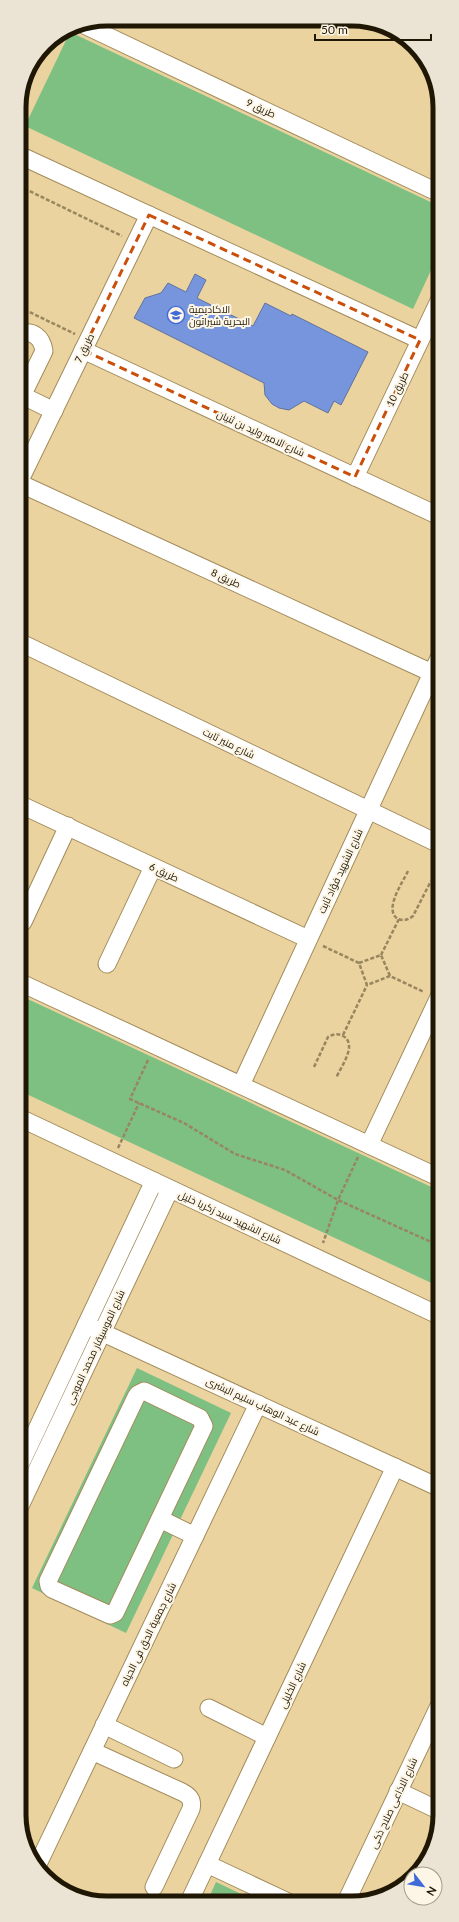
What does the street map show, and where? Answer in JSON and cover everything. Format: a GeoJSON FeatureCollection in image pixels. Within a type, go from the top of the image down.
{"type":"FeatureCollection","features":[{"type":"Feature","properties":{"kind":"street","name":"طريق 9"},"geometry":{"type":"LineString","coordinates":[[91,28],[433,190]]}},
{"type":"Feature","properties":{"kind":"street"},"geometry":{"type":"LineString","coordinates":[[26,158],[420,340]]}},
{"type":"Feature","properties":{"kind":"street","name":"طريق 7"},"geometry":{"type":"LineString","coordinates":[[26,468],[149,215]]}},
{"type":"Feature","properties":{"kind":"street","name":"طريق 10"},"geometry":{"type":"LineString","coordinates":[[355,477],[433,313]]}},
{"type":"Feature","properties":{"kind":"street"},"geometry":{"type":"LineString","coordinates":[[26,333],[36,335],[43,344],[44,350],[26,385]]}},
{"type":"Feature","properties":{"kind":"street","name":"شارع الامير وليد بن ثنيان"},"geometry":{"type":"LineString","coordinates":[[86,345],[355,477],[433,513]]}},
{"type":"Feature","properties":{"kind":"street"},"geometry":{"type":"LineString","coordinates":[[26,399],[54,411]]}},
{"type":"Feature","properties":{"kind":"street","name":"طريق 8"},"geometry":{"type":"LineString","coordinates":[[26,485],[432,673]]}},
{"type":"Feature","properties":{"kind":"street","name":"شارع منير ثابت"},"geometry":{"type":"LineString","coordinates":[[26,645],[433,841]]}},
{"type":"Feature","properties":{"kind":"street","name":"شارع الشهيد فؤاد ثابت"},"geometry":{"type":"LineString","coordinates":[[241,1085],[432,673]]}},
{"type":"Feature","properties":{"kind":"street","name":"طريق 6"},"geometry":{"type":"LineString","coordinates":[[26,807],[308,939]]}},
{"type":"Feature","properties":{"kind":"street"},"geometry":{"type":"LineString","coordinates":[[26,916],[68,826]]}},
{"type":"Feature","properties":{"kind":"street"},"geometry":{"type":"LineString","coordinates":[[107,964],[153,867]]}},
{"type":"Feature","properties":{"kind":"street"},"geometry":{"type":"LineString","coordinates":[[26,985],[433,1175]]}},
{"type":"Feature","properties":{"kind":"street"},"geometry":{"type":"LineString","coordinates":[[367,1144],[433,1009]]}},
{"type":"Feature","properties":{"kind":"street","name":"شارع الشهيد سيد زكريا خليل"},"geometry":{"type":"LineString","coordinates":[[26,1121],[433,1313]]}},
{"type":"Feature","properties":{"kind":"street","name":"شارع الموسيقار محمد الموجى"},"geometry":{"type":"LineString","coordinates":[[26,1452],[154,1181]]}},
{"type":"Feature","properties":{"kind":"street","name":"شارع الموسيقار محمد الموجى"},"geometry":{"type":"LineString","coordinates":[[26,1493],[170,1189]]}},
{"type":"Feature","properties":{"kind":"street","name":"شارع عبد الوهاب سليم البشرى"},"geometry":{"type":"LineString","coordinates":[[86,1325],[433,1485]]}},
{"type":"Feature","properties":{"kind":"street"},"geometry":{"type":"LineString","coordinates":[[144,1391],[200,1418],[204,1423],[203,1429],[160,1520],[113,1615],[48,1586],[49,1578],[136,1397],[144,1391]]}},
{"type":"Feature","properties":{"kind":"street","name":"شارع جمعية الحق فى الحياه"},"geometry":{"type":"LineString","coordinates":[[40,1860],[258,1404]]}},
{"type":"Feature","properties":{"kind":"street","name":"شارع الخليلى"},"geometry":{"type":"LineString","coordinates":[[192,1896],[395,1468]]}},
{"type":"Feature","properties":{"kind":"street"},"geometry":{"type":"LineString","coordinates":[[160,1520],[195,1536]]}},
{"type":"Feature","properties":{"kind":"street"},"geometry":{"type":"LineString","coordinates":[[209,1708],[267,1737]]}},
{"type":"Feature","properties":{"kind":"street","name":"شارع الاذاعى صلاح ذكى"},"geometry":{"type":"LineString","coordinates":[[349,1896],[433,1719]]}},
{"type":"Feature","properties":{"kind":"street"},"geometry":{"type":"LineString","coordinates":[[104,1725],[174,1759]]}},
{"type":"Feature","properties":{"kind":"street"},"geometry":{"type":"LineString","coordinates":[[92,1751],[182,1792],[190,1798],[192,1806],[191,1809],[154,1887]]}},
{"type":"Feature","properties":{"kind":"street"},"geometry":{"type":"LineString","coordinates":[[398,1792],[433,1808]]}},
{"type":"Feature","properties":{"kind":"street"},"geometry":{"type":"LineString","coordinates":[[207,1864],[275,1896]]}},
{"type":"Feature","properties":{"kind":"path"},"geometry":{"type":"LineString","coordinates":[[26,189],[136,243]]}},
{"type":"Feature","properties":{"kind":"path"},"geometry":{"type":"LineString","coordinates":[[26,311],[86,345]]}},
{"type":"Feature","properties":{"kind":"path"},"geometry":{"type":"LineString","coordinates":[[408,871],[391,906],[393,913],[399,919],[408,920],[413,916],[431,881]]}},
{"type":"Feature","properties":{"kind":"path"},"geometry":{"type":"LineString","coordinates":[[359,963],[381,954],[399,919]]}},
{"type":"Feature","properties":{"kind":"path"},"geometry":{"type":"LineString","coordinates":[[308,939],[359,963],[367,985]]}},
{"type":"Feature","properties":{"kind":"path"},"geometry":{"type":"LineString","coordinates":[[381,954],[390,976],[433,994]]}},
{"type":"Feature","properties":{"kind":"path"},"geometry":{"type":"LineString","coordinates":[[343,1035],[367,985],[390,976]]}},
{"type":"Feature","properties":{"kind":"path"},"geometry":{"type":"LineString","coordinates":[[314,1067],[328,1037],[337,1034],[343,1035],[348,1040],[350,1048],[336,1078]]}},
{"type":"Feature","properties":{"kind":"path"},"geometry":{"type":"LineString","coordinates":[[155,1045],[130,1100],[184,1123],[235,1154],[284,1170],[338,1200],[433,1243]]}},
{"type":"Feature","properties":{"kind":"path"},"geometry":{"type":"LineString","coordinates":[[112,1161],[139,1104]]}},
{"type":"Feature","properties":{"kind":"path"},"geometry":{"type":"LineString","coordinates":[[316,1258],[338,1200],[367,1144]]}},
{"type":"Feature","properties":{"kind":"highlighted area"},"geometry":{"type":"Polygon","coordinates":[[[149,215],[420,340],[355,477],[83,350],[149,215]]]}},
{"type":"Feature","properties":{"kind":"green space"},"geometry":{"type":"Polygon","coordinates":[[[73,34],[433,203],[433,266],[413,309],[26,126],[68,37],[73,34]]]}},
{"type":"Feature","properties":{"kind":"green space"},"geometry":{"type":"Polygon","coordinates":[[[26,998],[433,1188],[433,1284],[26,1094],[26,998]]]}},
{"type":"Feature","properties":{"kind":"green space"},"geometry":{"type":"Polygon","coordinates":[[[137,1368],[231,1413],[126,1633],[32,1588],[137,1368]]]}},
{"type":"Feature","properties":{"kind":"green space"},"geometry":{"type":"Polygon","coordinates":[[[216,1882],[245,1896],[210,1896],[216,1882]]]}},
{"type":"Feature","properties":{"kind":"building"},"geometry":{"type":"Polygon","coordinates":[[[195,274],[206,280],[197,298],[253,326],[265,303],[291,316],[292,314],[368,352],[341,405],[334,401],[328,413],[304,401],[289,410],[279,408],[272,404],[265,395],[264,383],[134,318],[145,298],[161,293],[168,283],[186,292],[195,274]]]}},
{"type":"Feature","properties":{"kind":"place","name":"الاكاديمية البحرية شيراتون"},"geometry":{"type":"Point","coordinates":[176,315]}}]}
